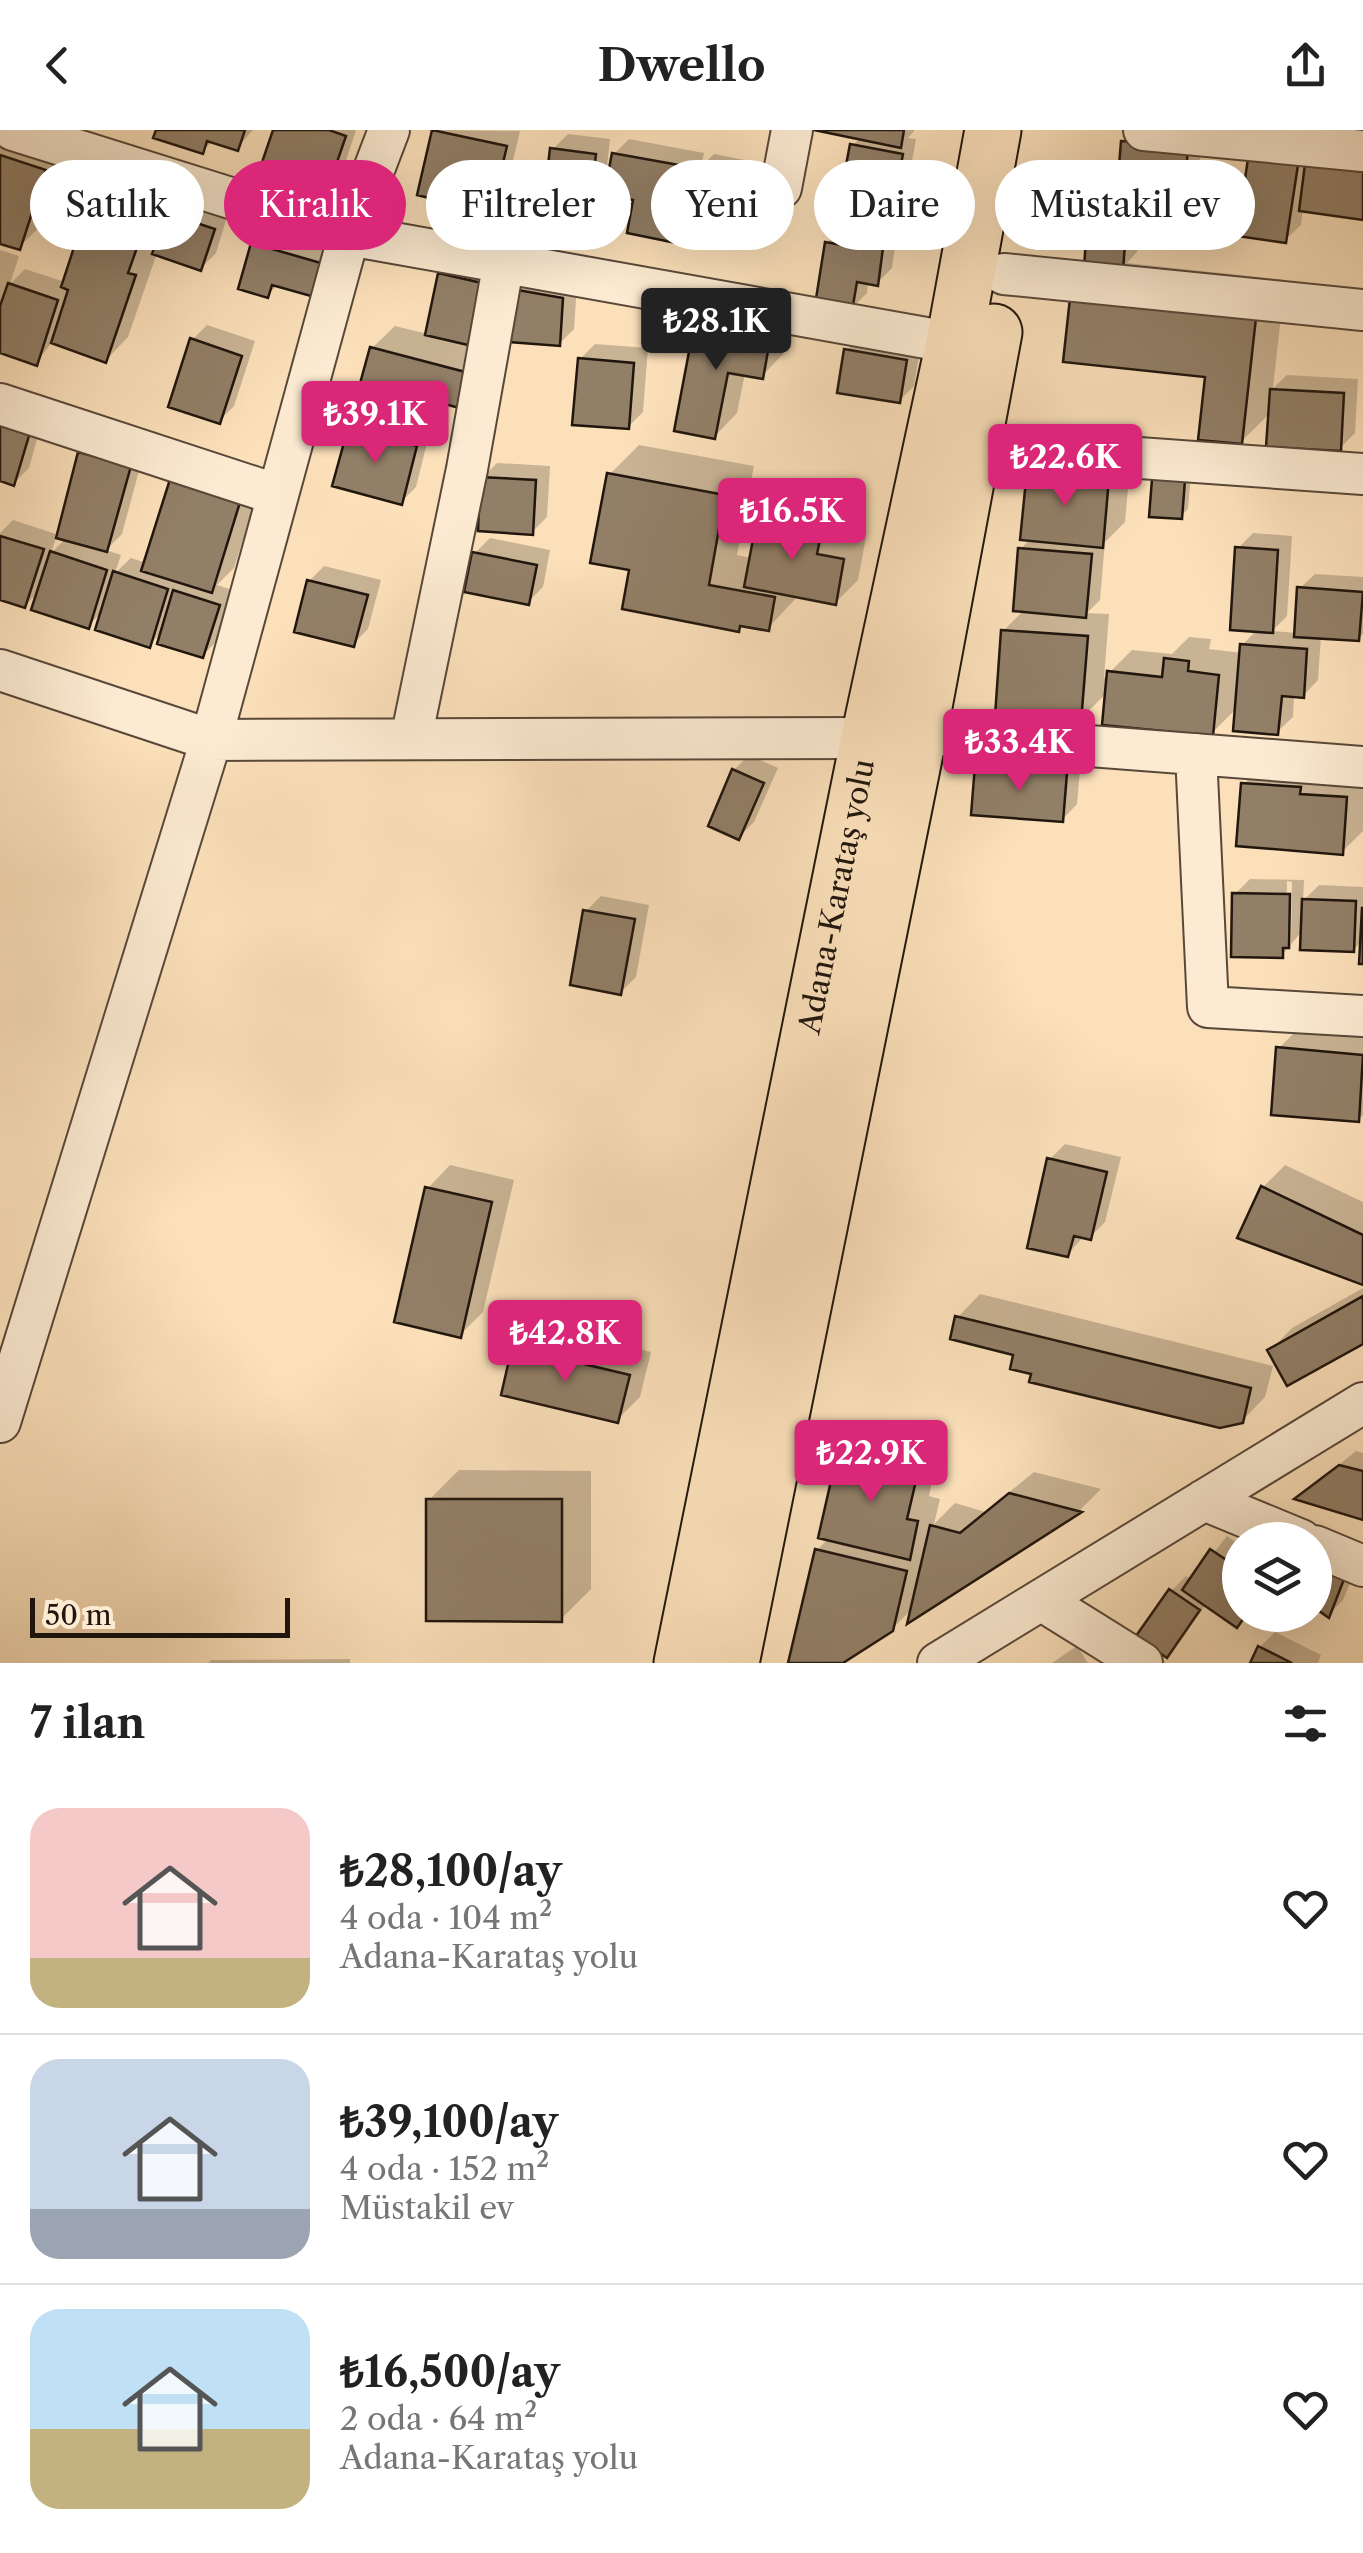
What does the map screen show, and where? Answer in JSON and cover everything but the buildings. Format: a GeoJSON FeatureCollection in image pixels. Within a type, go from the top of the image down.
{"type":"FeatureCollection","features":[{"type":"Feature","properties":{"kind":"main road","name":"Adana-Karataş yolu"},"geometry":{"type":"LineString","coordinates":[[731,1663],[894,735],[954,343],[993,130]]}},
{"type":"Feature","properties":{"kind":"main road","name":"Adana-Karataş yolu"},"geometry":{"type":"LineString","coordinates":[[682,1663],[894,735],[972,446],[1031,130]]}},
{"type":"Feature","properties":{"kind":"street"},"geometry":{"type":"LineString","coordinates":[[13,130],[112,145],[224,187]]}},
{"type":"Feature","properties":{"kind":"street"},"geometry":{"type":"LineString","coordinates":[[378,160],[389,130]]}},
{"type":"Feature","properties":{"kind":"street"},"geometry":{"type":"LineString","coordinates":[[786,160],[792,130]]}},
{"type":"Feature","properties":{"kind":"street"},"geometry":{"type":"LineString","coordinates":[[1144,130],[1363,151]]}},
{"type":"Feature","properties":{"kind":"street"},"geometry":{"type":"LineString","coordinates":[[406,244],[954,343]]}},
{"type":"Feature","properties":{"kind":"street"},"geometry":{"type":"LineString","coordinates":[[0,1422],[211,740],[346,250]]}},
{"type":"Feature","properties":{"kind":"street"},"geometry":{"type":"LineString","coordinates":[[411,739],[467,469],[504,261]]}},
{"type":"Feature","properties":{"kind":"street"},"geometry":{"type":"LineString","coordinates":[[1004,274],[1363,310]]}},
{"type":"Feature","properties":{"kind":"street"},"geometry":{"type":"LineString","coordinates":[[0,404],[278,495]]}},
{"type":"Feature","properties":{"kind":"street"},"geometry":{"type":"LineString","coordinates":[[972,446],[1363,474]]}},
{"type":"Feature","properties":{"kind":"street"},"geometry":{"type":"LineString","coordinates":[[0,670],[211,740],[894,735],[1363,767]]}},
{"type":"Feature","properties":{"kind":"street"},"geometry":{"type":"LineString","coordinates":[[1196,754],[1208,1007],[1363,1016]]}},
{"type":"Feature","properties":{"kind":"street"},"geometry":{"type":"LineString","coordinates":[[938,1663],[1363,1403]]}},
{"type":"Feature","properties":{"kind":"street"},"geometry":{"type":"LineString","coordinates":[[1204,1500],[1257,1522]]}},
{"type":"Feature","properties":{"kind":"street"},"geometry":{"type":"LineString","coordinates":[[1332,1553],[1363,1566]]}},
{"type":"Feature","properties":{"kind":"street"},"geometry":{"type":"LineString","coordinates":[[1041,1600],[1142,1663]]}}]}
